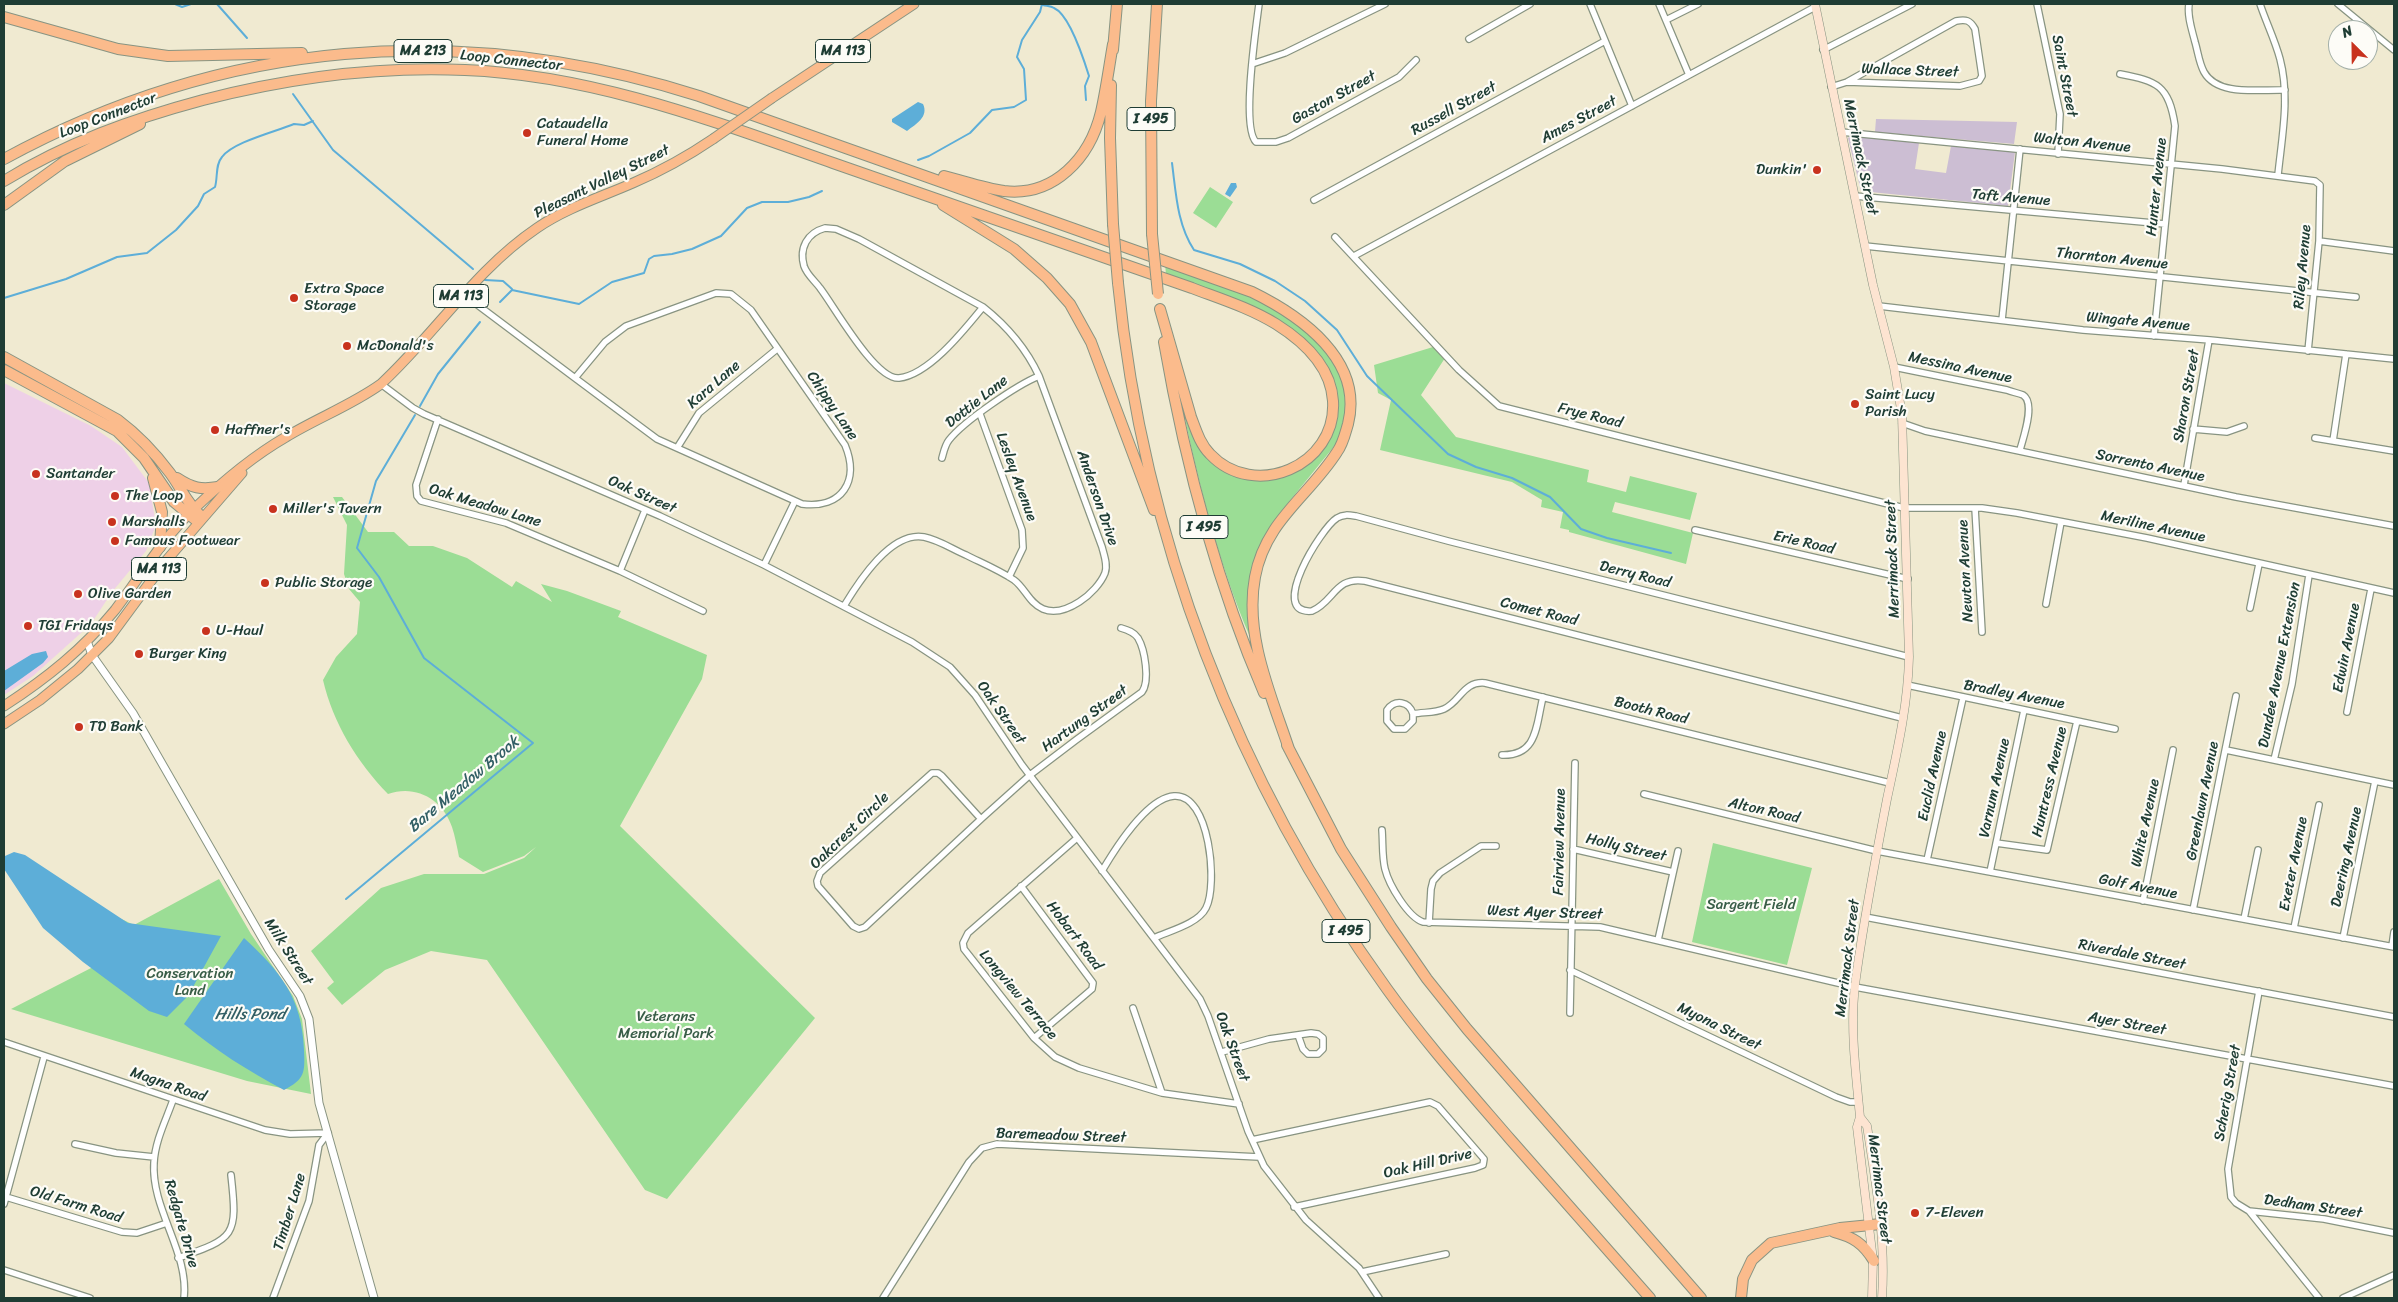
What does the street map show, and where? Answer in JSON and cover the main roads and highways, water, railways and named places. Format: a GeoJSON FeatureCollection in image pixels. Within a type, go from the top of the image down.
{"type":"FeatureCollection","features":[{"type":"Feature","properties":{"kind":"highway","name":"I 495"},"geometry":{"type":"LineString","coordinates":[[1117,4],[1113,44],[1110,119],[1113,224],[1125,347],[1140,430],[1166,536],[1191,615],[1233,723],[1278,814],[1327,901],[1387,990],[1448,1068],[1650,1298]]}},
{"type":"Feature","properties":{"kind":"highway","name":"I 495"},"geometry":{"type":"LineString","coordinates":[[1157,4],[1151,101],[1152,234],[1158,294],[1179,425],[1207,537],[1239,634],[1289,749],[1341,849],[1391,928],[1427,979],[1472,1036],[1701,1298]]}},
{"type":"Feature","properties":{"kind":"highway"},"geometry":{"type":"LineString","coordinates":[[4,17],[118,49],[168,56],[356,52]]}},
{"type":"Feature","properties":{"kind":"highway"},"geometry":{"type":"LineString","coordinates":[[847,148],[1004,191],[1026,190],[1047,185],[1072,167],[1093,136],[1101,112],[1113,44]]}},
{"type":"Feature","properties":{"kind":"highway","name":"Loop Connector"},"geometry":{"type":"LineString","coordinates":[[4,159],[56,130],[114,106],[158,91],[260,65],[356,52],[456,51],[515,55],[569,63],[645,79],[680,89],[847,148]]}},
{"type":"Feature","properties":{"kind":"highway","name":"Loop Connector"},"geometry":{"type":"LineString","coordinates":[[4,181],[43,158],[117,126],[176,106],[271,83],[327,75],[466,70],[517,74],[610,90],[689,112],[927,195]]}},
{"type":"Feature","properties":{"kind":"highway"},"geometry":{"type":"LineString","coordinates":[[4,205],[65,161],[176,106]]}},
{"type":"Feature","properties":{"kind":"highway"},"geometry":{"type":"LineString","coordinates":[[847,148],[1252,292],[1288,311],[1313,331],[1331,351],[1342,368],[1350,393],[1350,416],[1343,442],[1333,459],[1277,524],[1260,559],[1253,597],[1254,630],[1258,654],[1289,749]]}},
{"type":"Feature","properties":{"kind":"highway"},"geometry":{"type":"LineString","coordinates":[[927,195],[1238,305],[1286,330],[1318,362],[1329,382],[1333,399],[1330,426],[1309,459],[1291,470],[1266,477],[1231,470],[1210,454],[1196,432],[1160,308]]}},
{"type":"Feature","properties":{"kind":"highway"},"geometry":{"type":"LineString","coordinates":[[927,195],[1014,249],[1047,278],[1070,304],[1091,342],[1148,497],[1166,536]]}},
{"type":"Feature","properties":{"kind":"highway"},"geometry":{"type":"LineString","coordinates":[[4,357],[118,420],[153,452],[170,473],[191,512]]}},
{"type":"Feature","properties":{"kind":"highway"},"geometry":{"type":"LineString","coordinates":[[4,370],[116,430],[146,461],[174,502],[200,520]]}},
{"type":"Feature","properties":{"kind":"highway"},"geometry":{"type":"LineString","coordinates":[[146,461],[160,499],[162,526],[160,547]]}},
{"type":"Feature","properties":{"kind":"highway"},"geometry":{"type":"LineString","coordinates":[[170,473],[193,488],[218,487]]}},
{"type":"Feature","properties":{"kind":"highway"},"geometry":{"type":"LineString","coordinates":[[1741,1298],[1743,1279],[1747,1268],[1764,1247],[1786,1238],[1832,1232],[1840,1228],[1881,1224]]}},
{"type":"Feature","properties":{"kind":"highway"},"geometry":{"type":"LineString","coordinates":[[1832,1232],[1848,1236],[1860,1242],[1874,1261]]}},
{"type":"Feature","properties":{"kind":"highway"},"geometry":{"type":"LineString","coordinates":[[1622,1267],[1642,1298]]}},
{"type":"Feature","properties":{"kind":"main road","name":"Pleasant Valley Street"},"geometry":{"type":"LineString","coordinates":[[4,706],[49,676],[87,642],[116,608],[160,547],[191,512],[218,487],[285,437],[365,395],[382,384],[463,294],[502,254],[538,226],[562,213],[662,170],[713,139],[914,4]]}},
{"type":"Feature","properties":{"kind":"main road","name":"Merrimack Street"},"geometry":{"type":"LineString","coordinates":[[1815,5],[1831,87],[1894,367],[1902,423],[1908,579],[1908,685],[1865,917],[1855,987],[1854,1029],[1860,1118]]}},
{"type":"Feature","properties":{"kind":"main road","name":"Pleasant Valley Street"},"geometry":{"type":"LineString","coordinates":[[4,724],[40,700],[92,655],[125,618],[165,562],[252,462]]}},
{"type":"Feature","properties":{"kind":"main road","name":"Merrimac Street"},"geometry":{"type":"LineString","coordinates":[[1860,1118],[1867,1126],[1881,1224],[1885,1265],[1882,1298]]}},
{"type":"Feature","properties":{"kind":"main road","name":"Merrimac Street"},"geometry":{"type":"LineString","coordinates":[[1860,1118],[1857,1127],[1874,1261],[1872,1298]]}},
{"type":"Feature","properties":{"kind":"water"},"geometry":{"type":"Polygon","coordinates":[[[918,102],[923,104],[924,113],[921,120],[914,126],[907,131],[892,122],[892,119],[918,102]]]}},
{"type":"Feature","properties":{"kind":"water"},"geometry":{"type":"Polygon","coordinates":[[[1231,183],[1236,183],[1237,187],[1230,197],[1225,194],[1231,183]]]}},
{"type":"Feature","properties":{"kind":"water"},"geometry":{"type":"Polygon","coordinates":[[[46,651],[48,657],[43,663],[4,691],[4,671],[32,654],[46,651]]]}},
{"type":"Feature","properties":{"kind":"water","name":"Hills Pond"},"geometry":{"type":"Polygon","coordinates":[[[14,852],[25,855],[128,923],[221,936],[188,996],[167,1017],[149,1011],[83,962],[43,928],[4,869],[5,856],[14,852]]]}},
{"type":"Feature","properties":{"kind":"water","name":"Hills Pond"},"geometry":{"type":"Polygon","coordinates":[[[244,938],[279,975],[294,1001],[299,1015],[304,1050],[304,1070],[300,1079],[284,1090],[232,1060],[184,1024],[244,938]]]}},
{"type":"Feature","properties":{"kind":"waterway"},"geometry":{"type":"LineString","coordinates":[[175,4],[182,7],[191,4]]}},
{"type":"Feature","properties":{"kind":"waterway"},"geometry":{"type":"LineString","coordinates":[[217,4],[247,38]]}},
{"type":"Feature","properties":{"kind":"waterway","name":"Bare Meadow Brook"},"geometry":{"type":"LineString","coordinates":[[918,160],[929,156],[970,133],[992,110],[1014,107],[1026,100],[1024,69],[1017,57],[1022,40],[1040,12],[1042,4]]}},
{"type":"Feature","properties":{"kind":"waterway"},"geometry":{"type":"LineString","coordinates":[[1043,5],[1053,7],[1060,12],[1066,19],[1076,39],[1089,76],[1085,86],[1086,100]]}},
{"type":"Feature","properties":{"kind":"waterway"},"geometry":{"type":"LineString","coordinates":[[293,94],[333,150],[473,269]]}},
{"type":"Feature","properties":{"kind":"waterway"},"geometry":{"type":"LineString","coordinates":[[4,298],[66,279],[117,257],[147,253],[176,230],[198,206],[204,194],[215,187],[218,164],[227,152],[245,142],[266,134],[294,124],[304,125],[313,121]]}},
{"type":"Feature","properties":{"kind":"waterway"},"geometry":{"type":"LineString","coordinates":[[1172,163],[1181,219],[1188,240],[1194,250],[1240,264],[1275,281],[1305,301],[1337,330],[1367,376],[1448,454],[1476,467],[1512,478],[1550,497],[1581,529],[1607,538],[1671,553]]}},
{"type":"Feature","properties":{"kind":"waterway","name":"Bare Meadow Brook"},"geometry":{"type":"LineString","coordinates":[[500,302],[512,290],[579,304],[612,282],[644,273],[649,259],[654,256],[692,249],[721,236],[747,208],[762,202],[788,202],[809,197],[822,191]]}},
{"type":"Feature","properties":{"kind":"waterway"},"geometry":{"type":"LineString","coordinates":[[485,280],[503,281],[512,289]]}},
{"type":"Feature","properties":{"kind":"waterway","name":"Bare Meadow Brook"},"geometry":{"type":"LineString","coordinates":[[420,406],[438,374],[480,322]]}},
{"type":"Feature","properties":{"kind":"waterway","name":"Bare Meadow Brook"},"geometry":{"type":"LineString","coordinates":[[346,899],[533,743],[424,658],[379,577],[357,548],[376,481],[415,415]]}},
{"type":"Feature","properties":{"kind":"place","name":"Cataudella Funeral Home"},"geometry":{"type":"Point","coordinates":[527,133]}},
{"type":"Feature","properties":{"kind":"place","name":"Dunkin'"},"geometry":{"type":"Point","coordinates":[1817,170]}},
{"type":"Feature","properties":{"kind":"place","name":"Extra Space Storage"},"geometry":{"type":"Point","coordinates":[294,298]}},
{"type":"Feature","properties":{"kind":"place","name":"McDonald's"},"geometry":{"type":"Point","coordinates":[347,346]}},
{"type":"Feature","properties":{"kind":"place","name":"Saint Lucy Parish"},"geometry":{"type":"Point","coordinates":[1855,404]}},
{"type":"Feature","properties":{"kind":"place","name":"Haffner's"},"geometry":{"type":"Point","coordinates":[215,430]}},
{"type":"Feature","properties":{"kind":"place","name":"Santander"},"geometry":{"type":"Point","coordinates":[36,474]}},
{"type":"Feature","properties":{"kind":"place","name":"The Loop"},"geometry":{"type":"Point","coordinates":[115,496]}},
{"type":"Feature","properties":{"kind":"place","name":"Miller's Tavern"},"geometry":{"type":"Point","coordinates":[273,509]}},
{"type":"Feature","properties":{"kind":"place","name":"Marshalls"},"geometry":{"type":"Point","coordinates":[112,522]}},
{"type":"Feature","properties":{"kind":"place","name":"Famous Footwear"},"geometry":{"type":"Point","coordinates":[115,541]}},
{"type":"Feature","properties":{"kind":"place","name":"Public Storage"},"geometry":{"type":"Point","coordinates":[265,583]}},
{"type":"Feature","properties":{"kind":"place","name":"Olive Garden"},"geometry":{"type":"Point","coordinates":[78,594]}},
{"type":"Feature","properties":{"kind":"place","name":"TGI Fridays"},"geometry":{"type":"Point","coordinates":[28,626]}},
{"type":"Feature","properties":{"kind":"place","name":"U-Haul"},"geometry":{"type":"Point","coordinates":[206,631]}},
{"type":"Feature","properties":{"kind":"place","name":"Burger King"},"geometry":{"type":"Point","coordinates":[139,654]}},
{"type":"Feature","properties":{"kind":"place","name":"TD Bank"},"geometry":{"type":"Point","coordinates":[79,727]}},
{"type":"Feature","properties":{"kind":"place","name":"7-Eleven"},"geometry":{"type":"Point","coordinates":[1915,1213]}},
{"type":"Feature","properties":{"kind":"park label","name":"Sargent Field"},"geometry":{"type":"Point","coordinates":[1751,905]}},
{"type":"Feature","properties":{"kind":"park label","name":"Conservation Land"},"geometry":{"type":"Point","coordinates":[190,982]}},
{"type":"Feature","properties":{"kind":"park label","name":"Veterans Memorial Park"},"geometry":{"type":"Point","coordinates":[666,1026]}}]}
